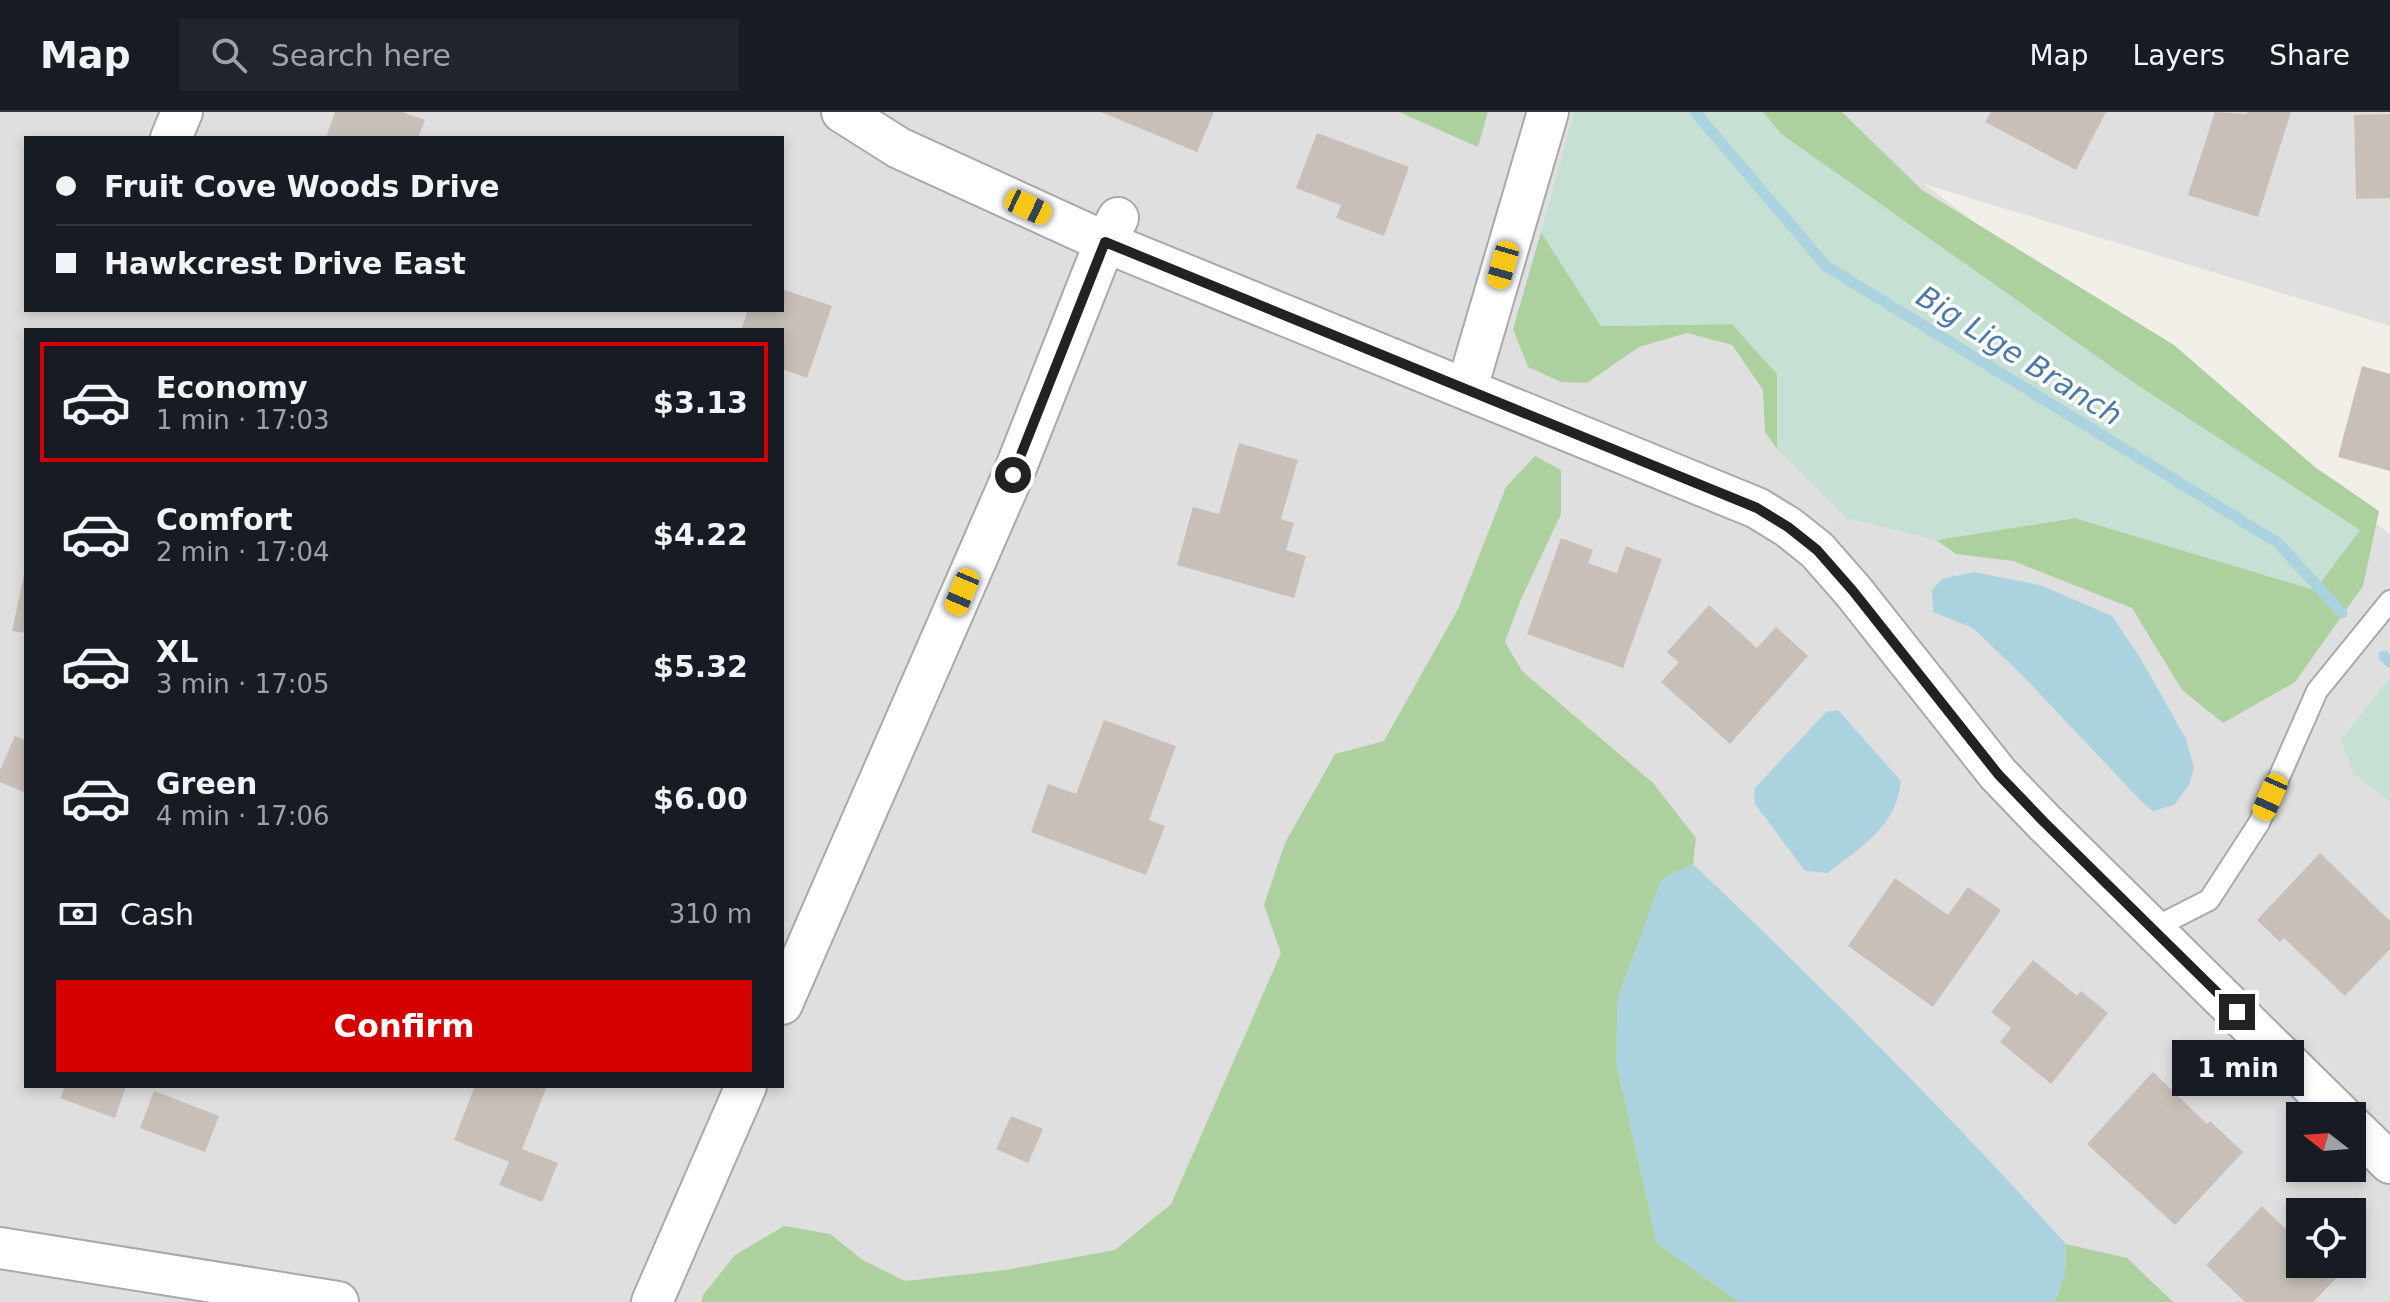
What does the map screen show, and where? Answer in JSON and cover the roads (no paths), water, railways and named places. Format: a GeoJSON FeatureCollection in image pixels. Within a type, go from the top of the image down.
{"type":"FeatureCollection","features":[{"type":"Feature","properties":{"kind":"street"},"geometry":{"type":"LineString","coordinates":[[172,136],[182,112]]}},
{"type":"Feature","properties":{"kind":"street"},"geometry":{"type":"LineString","coordinates":[[842,112],[899,148],[1112,230],[1333,336],[1757,508],[1788,527],[1817,550],[1853,591],[1998,774],[2328,1102]]}},
{"type":"Feature","properties":{"kind":"street"},"geometry":{"type":"LineString","coordinates":[[1467,388],[1548,112]]}},
{"type":"Feature","properties":{"kind":"street"},"geometry":{"type":"LineString","coordinates":[[784,999],[1013,475],[1112,230]]}},
{"type":"Feature","properties":{"kind":"street"},"geometry":{"type":"LineString","coordinates":[[652,1302],[745,1088]]}},
{"type":"Feature","properties":{"kind":"street"},"geometry":{"type":"LineString","coordinates":[[2366,1140],[2390,1163]]}},
{"type":"Feature","properties":{"kind":"street"},"geometry":{"type":"LineString","coordinates":[[0,1248],[338,1302]]}},
{"type":"Feature","properties":{"kind":"lane"},"geometry":{"type":"LineString","coordinates":[[2152,929],[2209,900],[2259,823],[2317,691],[2390,601]]}},
{"type":"Feature","properties":{"kind":"water"},"geometry":{"type":"Polygon","coordinates":[[[1974,572],[2040,585],[2112,616],[2141,659],[2186,739],[2194,768],[2189,785],[2174,805],[2153,811],[2143,803],[2025,678],[1973,628],[1933,612],[1932,590],[1942,579],[1974,572]]]}},
{"type":"Feature","properties":{"kind":"water"},"geometry":{"type":"Polygon","coordinates":[[[1838,710],[1901,781],[1898,797],[1885,823],[1853,854],[1828,873],[1805,871],[1755,804],[1754,789],[1826,712],[1838,710]]]}},
{"type":"Feature","properties":{"kind":"water"},"geometry":{"type":"Polygon","coordinates":[[[1693,864],[1883,1050],[2066,1244],[2065,1273],[2055,1302],[1739,1302],[1657,1243],[1616,1062],[1618,998],[1662,879],[1693,864]]]}},
{"type":"Feature","properties":{"kind":"waterway","name":"Big Lige Branch"},"geometry":{"type":"LineString","coordinates":[[1695,112],[1826,266],[2278,543],[2342,613]]}},
{"type":"Feature","properties":{"kind":"waterway","name":"Big Lige Branch"},"geometry":{"type":"LineString","coordinates":[[2384,656],[2390,662]]}}]}
